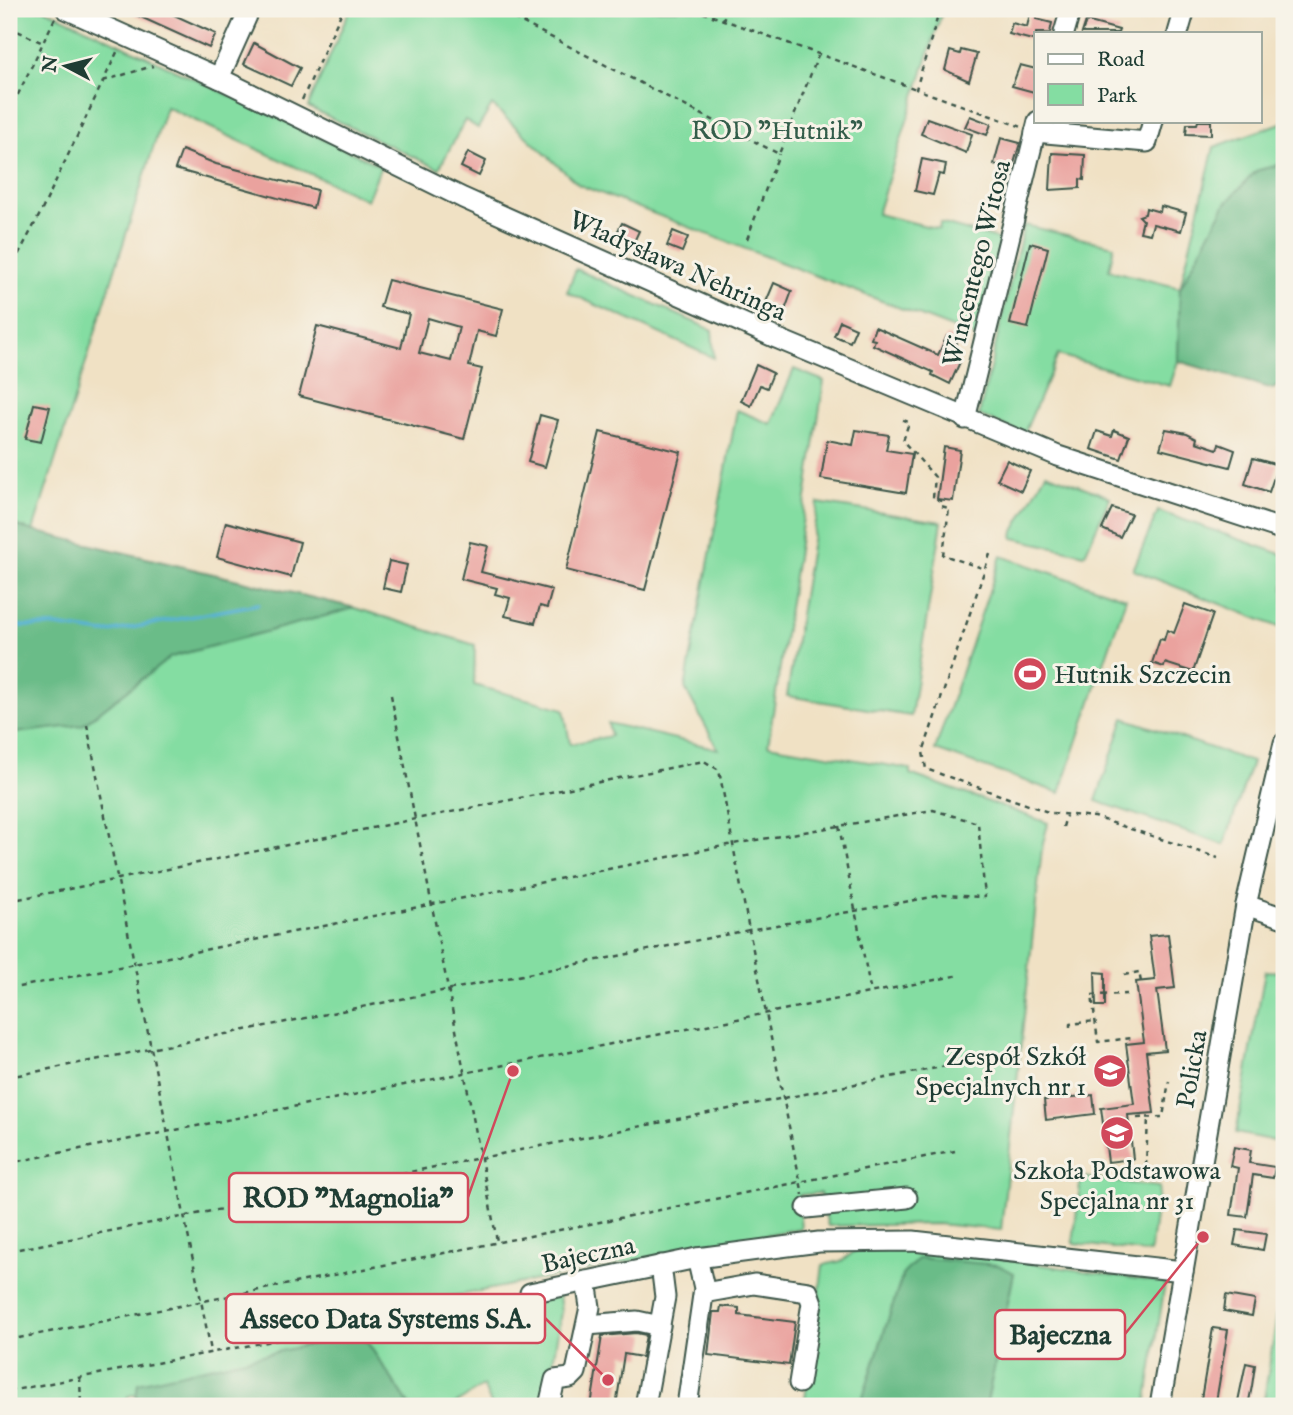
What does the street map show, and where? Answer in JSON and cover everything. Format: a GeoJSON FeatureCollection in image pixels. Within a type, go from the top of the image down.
{"type":"FeatureCollection","features":[{"type":"Feature","properties":{"kind":"street"},"geometry":{"type":"LineString","coordinates":[[219,78],[250,9]]}},
{"type":"Feature","properties":{"kind":"street"},"geometry":{"type":"LineString","coordinates":[[1064,32],[1070,9]]}},
{"type":"Feature","properties":{"kind":"street"},"geometry":{"type":"LineString","coordinates":[[1178,32],[1185,9]]}},
{"type":"Feature","properties":{"kind":"street","name":"Władysława Nehringa"},"geometry":{"type":"LineString","coordinates":[[62,12],[125,36],[219,78],[496,213],[965,419],[1058,456],[1284,530]]}},
{"type":"Feature","properties":{"kind":"street"},"geometry":{"type":"LineString","coordinates":[[1036,126],[1147,142],[1153,122]]}},
{"type":"Feature","properties":{"kind":"street","name":"Wincentego Witosa"},"geometry":{"type":"LineString","coordinates":[[965,419],[1036,126]]}},
{"type":"Feature","properties":{"kind":"street","name":"Policka"},"geometry":{"type":"LineString","coordinates":[[1160,1406],[1246,905],[1281,740]]}},
{"type":"Feature","properties":{"kind":"street"},"geometry":{"type":"LineString","coordinates":[[1246,905],[1284,918]]}},
{"type":"Feature","properties":{"kind":"street"},"geometry":{"type":"LineString","coordinates":[[805,1201],[907,1198]]}},
{"type":"Feature","properties":{"kind":"street","name":"Bajeczna"},"geometry":{"type":"LineString","coordinates":[[530,1293],[697,1258],[819,1242],[914,1241],[1183,1271]]}},
{"type":"Feature","properties":{"kind":"street"},"geometry":{"type":"LineString","coordinates":[[687,1406],[704,1293],[697,1258]]}},
{"type":"Feature","properties":{"kind":"street"},"geometry":{"type":"LineString","coordinates":[[645,1406],[665,1297],[661,1265]]}},
{"type":"Feature","properties":{"kind":"street"},"geometry":{"type":"LineString","coordinates":[[550,1406],[555,1380],[570,1378],[576,1372],[590,1307],[586,1281]]}},
{"type":"Feature","properties":{"kind":"street"},"geometry":{"type":"LineString","coordinates":[[704,1293],[754,1284],[808,1292],[811,1304],[799,1383]]}},
{"type":"Feature","properties":{"kind":"street"},"geometry":{"type":"LineString","coordinates":[[587,1325],[636,1321],[660,1326]]}},
{"type":"Feature","properties":{"kind":"path"},"geometry":{"type":"LineString","coordinates":[[295,116],[343,9]]}},
{"type":"Feature","properties":{"kind":"path"},"geometry":{"type":"LineString","coordinates":[[496,9],[779,154]]}},
{"type":"Feature","properties":{"kind":"path"},"geometry":{"type":"LineString","coordinates":[[693,9],[818,56],[1036,126]]}},
{"type":"Feature","properties":{"kind":"path"},"geometry":{"type":"LineString","coordinates":[[723,21],[726,9]]}},
{"type":"Feature","properties":{"kind":"path"},"geometry":{"type":"LineString","coordinates":[[916,89],[940,9]]}},
{"type":"Feature","properties":{"kind":"path"},"geometry":{"type":"LineString","coordinates":[[9,113],[43,43],[62,12]]}},
{"type":"Feature","properties":{"kind":"path"},"geometry":{"type":"LineString","coordinates":[[9,27],[43,43]]}},
{"type":"Feature","properties":{"kind":"path"},"geometry":{"type":"LineString","coordinates":[[9,272],[40,214],[125,36]]}},
{"type":"Feature","properties":{"kind":"path"},"geometry":{"type":"LineString","coordinates":[[747,239],[818,56]]}},
{"type":"Feature","properties":{"kind":"path"},"geometry":{"type":"LineString","coordinates":[[103,81],[176,60]]}},
{"type":"Feature","properties":{"kind":"path"},"geometry":{"type":"LineString","coordinates":[[903,420],[909,422],[903,441],[935,477],[933,498],[942,501],[941,506],[949,508],[943,555],[985,569]]}},
{"type":"Feature","properties":{"kind":"path"},"geometry":{"type":"LineString","coordinates":[[990,554],[923,752],[923,762],[931,773],[1066,816],[1096,817],[1218,858]]}},
{"type":"Feature","properties":{"kind":"path"},"geometry":{"type":"LineString","coordinates":[[391,695],[497,1241]]}},
{"type":"Feature","properties":{"kind":"path"},"geometry":{"type":"LineString","coordinates":[[1281,740],[1284,710]]}},
{"type":"Feature","properties":{"kind":"path"},"geometry":{"type":"LineString","coordinates":[[87,725],[211,1351]]}},
{"type":"Feature","properties":{"kind":"path"},"geometry":{"type":"LineString","coordinates":[[9,901],[705,761],[719,770],[805,1201]]}},
{"type":"Feature","properties":{"kind":"path"},"geometry":{"type":"LineString","coordinates":[[9,989],[839,826],[933,810],[978,823],[985,897],[943,895],[749,930],[9,1077]]}},
{"type":"Feature","properties":{"kind":"path"},"geometry":{"type":"LineString","coordinates":[[1063,827],[1066,816]]}},
{"type":"Feature","properties":{"kind":"path"},"geometry":{"type":"LineString","coordinates":[[839,826],[871,993]]}},
{"type":"Feature","properties":{"kind":"path"},"geometry":{"type":"LineString","coordinates":[[1124,975],[1139,972],[1140,982]]}},
{"type":"Feature","properties":{"kind":"path"},"geometry":{"type":"LineString","coordinates":[[9,1163],[960,975]]}},
{"type":"Feature","properties":{"kind":"path"},"geometry":{"type":"LineString","coordinates":[[1126,994],[1092,995],[1095,1021],[1098,1042],[1132,1038]]}},
{"type":"Feature","properties":{"kind":"path"},"geometry":{"type":"LineString","coordinates":[[1070,1027],[1070,1024],[1095,1021]]}},
{"type":"Feature","properties":{"kind":"path"},"geometry":{"type":"LineString","coordinates":[[9,1251],[992,1057]]}},
{"type":"Feature","properties":{"kind":"path"},"geometry":{"type":"LineString","coordinates":[[1136,1118],[1163,1117],[1169,1081]]}},
{"type":"Feature","properties":{"kind":"path"},"geometry":{"type":"LineString","coordinates":[[1146,1166],[1147,1118]]}},
{"type":"Feature","properties":{"kind":"path"},"geometry":{"type":"LineString","coordinates":[[9,1340],[955,1151]]}},
{"type":"Feature","properties":{"kind":"path","name":"Bajeczna"},"geometry":{"type":"LineString","coordinates":[[9,1391],[489,1297],[530,1293]]}},
{"type":"Feature","properties":{"kind":"path"},"geometry":{"type":"LineString","coordinates":[[80,1377],[81,1406]]}},
{"type":"Feature","properties":{"kind":"green space"},"geometry":{"type":"Polygon","coordinates":[[[9,9],[45,9],[381,166],[367,200],[166,107],[33,531],[355,608],[475,645],[474,685],[564,709],[570,744],[611,736],[608,723],[718,749],[685,688],[737,410],[771,424],[794,369],[824,381],[768,745],[910,769],[910,774],[1048,823],[1042,848],[1001,1230],[937,1224],[828,1226],[820,1193],[798,1195],[801,1228],[353,1316],[352,1343],[300,1359],[128,1396],[127,1401],[104,1406],[9,1406],[9,704],[54,726],[82,725],[170,657],[346,610],[9,656],[9,9]]]}},
{"type":"Feature","properties":{"kind":"green space","name":"ROD \"Hutnik\""},"geometry":{"type":"Polygon","coordinates":[[[350,9],[943,9],[877,214],[939,229],[940,223],[1001,240],[978,338],[579,185],[492,105],[478,128],[465,120],[439,169],[308,107],[350,9]]]}},
{"type":"Feature","properties":{"kind":"green space"},"geometry":{"type":"Polygon","coordinates":[[[1284,122],[1284,163],[1256,171],[1180,288],[1214,147],[1284,122]]]}},
{"type":"Feature","properties":{"kind":"green space"},"geometry":{"type":"Polygon","coordinates":[[[1284,163],[1284,382],[1273,389],[1178,361],[1180,288],[1226,203],[1256,171],[1284,163]]]}},
{"type":"Feature","properties":{"kind":"green space"},"geometry":{"type":"Polygon","coordinates":[[[1024,225],[1114,246],[1109,270],[1180,288],[1178,361],[1170,386],[1058,355],[1024,434],[979,415],[1024,225]]]}},
{"type":"Feature","properties":{"kind":"green space"},"geometry":{"type":"Polygon","coordinates":[[[576,269],[712,330],[714,358],[567,292],[576,269]]]}},
{"type":"Feature","properties":{"kind":"green space"},"geometry":{"type":"Polygon","coordinates":[[[1046,473],[1110,497],[1085,554],[1013,538],[1014,531],[1046,473]]]}},
{"type":"Feature","properties":{"kind":"green space"},"geometry":{"type":"Polygon","coordinates":[[[818,503],[942,522],[911,716],[787,696],[818,503]]]}},
{"type":"Feature","properties":{"kind":"green space"},"geometry":{"type":"Polygon","coordinates":[[[1158,511],[1284,555],[1284,629],[1133,570],[1158,511]]]}},
{"type":"Feature","properties":{"kind":"green space"},"geometry":{"type":"Polygon","coordinates":[[[9,523],[355,608],[171,657],[82,725],[16,733],[9,704],[9,523]]]}},
{"type":"Feature","properties":{"kind":"green space","name":"Hutnik Szczecin"},"geometry":{"type":"Polygon","coordinates":[[[1001,556],[1126,598],[1060,793],[935,750],[1001,556]]]}},
{"type":"Feature","properties":{"kind":"green space"},"geometry":{"type":"Polygon","coordinates":[[[1124,718],[1252,762],[1224,845],[1096,801],[1124,718]]]}},
{"type":"Feature","properties":{"kind":"green space"},"geometry":{"type":"Polygon","coordinates":[[[1265,971],[1284,972],[1284,1143],[1236,1133],[1265,971]]]}},
{"type":"Feature","properties":{"kind":"green space"},"geometry":{"type":"Polygon","coordinates":[[[1081,1177],[1159,1187],[1150,1253],[1073,1243],[1081,1177]]]}},
{"type":"Feature","properties":{"kind":"green space"},"geometry":{"type":"Polygon","coordinates":[[[856,1250],[941,1250],[1165,1283],[1146,1406],[986,1406],[1014,1273],[903,1274],[860,1406],[804,1406],[823,1265],[842,1261],[856,1250]]]}},
{"type":"Feature","properties":{"kind":"green space"},"geometry":{"type":"Polygon","coordinates":[[[919,1258],[998,1265],[1014,1273],[986,1406],[860,1406],[903,1274],[919,1258]]]}},
{"type":"Feature","properties":{"kind":"green space"},"geometry":{"type":"Polygon","coordinates":[[[1284,1270],[1284,1406],[1263,1406],[1284,1270]]]}},
{"type":"Feature","properties":{"kind":"green space"},"geometry":{"type":"Polygon","coordinates":[[[559,1295],[561,1312],[546,1406],[492,1406],[483,1386],[452,1406],[410,1406],[361,1333],[559,1295]]]}},
{"type":"Feature","properties":{"kind":"green space"},"geometry":{"type":"Polygon","coordinates":[[[361,1333],[410,1406],[135,1406],[138,1383],[361,1333]]]}},
{"type":"Feature","properties":{"kind":"building"},"geometry":{"type":"Polygon","coordinates":[[[123,9],[161,9],[216,34],[209,48],[123,9]]]}},
{"type":"Feature","properties":{"kind":"building"},"geometry":{"type":"Polygon","coordinates":[[[1031,9],[1036,9],[1036,19],[1052,23],[1050,32],[1034,32],[1034,40],[1009,34],[1012,23],[1027,27],[1031,9]]]}},
{"type":"Feature","properties":{"kind":"building"},"geometry":{"type":"Polygon","coordinates":[[[1086,21],[1119,30],[1118,32],[1082,32],[1086,21]]]}},
{"type":"Feature","properties":{"kind":"building"},"geometry":{"type":"Polygon","coordinates":[[[254,43],[300,68],[291,86],[244,64],[254,43]]]}},
{"type":"Feature","properties":{"kind":"building"},"geometry":{"type":"Polygon","coordinates":[[[961,50],[977,54],[969,81],[945,70],[950,51],[960,54],[961,50]]]}},
{"type":"Feature","properties":{"kind":"building"},"geometry":{"type":"Polygon","coordinates":[[[1020,65],[1034,68],[1034,92],[1012,86],[1020,65]]]}},
{"type":"Feature","properties":{"kind":"building"},"geometry":{"type":"Polygon","coordinates":[[[970,116],[991,124],[987,135],[965,127],[970,116]]]}},
{"type":"Feature","properties":{"kind":"building"},"geometry":{"type":"Polygon","coordinates":[[[927,118],[972,134],[966,153],[921,134],[927,118]]]}},
{"type":"Feature","properties":{"kind":"building"},"geometry":{"type":"Polygon","coordinates":[[[1211,122],[1211,135],[1186,134],[1187,124],[1211,122]]]}},
{"type":"Feature","properties":{"kind":"building"},"geometry":{"type":"Polygon","coordinates":[[[1001,138],[1020,143],[1012,170],[994,164],[1001,138]]]}},
{"type":"Feature","properties":{"kind":"building"},"geometry":{"type":"Polygon","coordinates":[[[182,150],[216,164],[317,190],[313,208],[175,169],[182,150]]]}},
{"type":"Feature","properties":{"kind":"building"},"geometry":{"type":"Polygon","coordinates":[[[468,152],[486,161],[479,176],[461,167],[468,152]]]}},
{"type":"Feature","properties":{"kind":"building"},"geometry":{"type":"Polygon","coordinates":[[[1052,153],[1085,155],[1084,180],[1080,179],[1080,188],[1050,190],[1052,153]]]}},
{"type":"Feature","properties":{"kind":"building"},"geometry":{"type":"Polygon","coordinates":[[[922,159],[946,164],[944,175],[939,174],[933,195],[915,191],[922,159]]]}},
{"type":"Feature","properties":{"kind":"building"},"geometry":{"type":"Polygon","coordinates":[[[1161,206],[1186,213],[1181,231],[1153,224],[1150,234],[1140,232],[1143,220],[1139,216],[1145,214],[1146,208],[1160,212],[1161,206]]]}},
{"type":"Feature","properties":{"kind":"building"},"geometry":{"type":"Polygon","coordinates":[[[622,223],[639,231],[632,246],[614,238],[622,223]]]}},
{"type":"Feature","properties":{"kind":"building"},"geometry":{"type":"Polygon","coordinates":[[[673,231],[688,237],[682,252],[667,246],[673,231]]]}},
{"type":"Feature","properties":{"kind":"building"},"geometry":{"type":"Polygon","coordinates":[[[1030,243],[1048,248],[1028,328],[1010,324],[1030,243]]]}},
{"type":"Feature","properties":{"kind":"building"},"geometry":{"type":"Polygon","coordinates":[[[388,280],[503,309],[496,336],[477,331],[469,366],[482,369],[464,439],[299,396],[317,326],[401,348],[409,314],[380,307],[388,280]],[[428,318],[419,353],[451,361],[459,327],[428,318]]]}},
{"type":"Feature","properties":{"kind":"building"},"geometry":{"type":"Polygon","coordinates":[[[774,283],[792,291],[785,310],[766,302],[774,283]]]}},
{"type":"Feature","properties":{"kind":"building"},"geometry":{"type":"Polygon","coordinates":[[[840,321],[856,328],[850,342],[834,336],[840,321]]]}},
{"type":"Feature","properties":{"kind":"building"},"geometry":{"type":"Polygon","coordinates":[[[875,327],[938,355],[947,336],[957,340],[952,359],[960,362],[950,384],[932,375],[933,372],[873,345],[875,340],[871,339],[875,327]]]}},
{"type":"Feature","properties":{"kind":"building"},"geometry":{"type":"Polygon","coordinates":[[[756,365],[773,373],[767,388],[760,385],[751,406],[741,401],[756,365]]]}},
{"type":"Feature","properties":{"kind":"building"},"geometry":{"type":"Polygon","coordinates":[[[34,404],[50,407],[41,442],[25,439],[34,404]]]}},
{"type":"Feature","properties":{"kind":"building"},"geometry":{"type":"Polygon","coordinates":[[[540,415],[558,420],[545,467],[528,462],[540,415]]]}},
{"type":"Feature","properties":{"kind":"building"},"geometry":{"type":"Polygon","coordinates":[[[1166,429],[1187,433],[1197,438],[1196,442],[1217,449],[1219,444],[1235,450],[1230,467],[1160,449],[1166,429]]]}},
{"type":"Feature","properties":{"kind":"building"},"geometry":{"type":"Polygon","coordinates":[[[856,430],[889,435],[886,450],[912,454],[906,493],[821,479],[827,440],[853,445],[856,430]]]}},
{"type":"Feature","properties":{"kind":"building"},"geometry":{"type":"Polygon","coordinates":[[[1114,430],[1129,436],[1121,459],[1091,449],[1097,431],[1112,436],[1114,430]]]}},
{"type":"Feature","properties":{"kind":"building"},"geometry":{"type":"Polygon","coordinates":[[[600,432],[681,452],[645,590],[566,570],[600,432]]]}},
{"type":"Feature","properties":{"kind":"building"},"geometry":{"type":"Polygon","coordinates":[[[944,447],[960,450],[953,501],[937,499],[944,447]]]}},
{"type":"Feature","properties":{"kind":"building"},"geometry":{"type":"Polygon","coordinates":[[[1253,458],[1278,465],[1269,492],[1245,484],[1253,458]]]}},
{"type":"Feature","properties":{"kind":"building"},"geometry":{"type":"Polygon","coordinates":[[[1007,460],[1030,471],[1021,491],[997,480],[1007,460]]]}},
{"type":"Feature","properties":{"kind":"building"},"geometry":{"type":"Polygon","coordinates":[[[1112,508],[1131,514],[1120,537],[1102,529],[1112,508]]]}},
{"type":"Feature","properties":{"kind":"building"},"geometry":{"type":"Polygon","coordinates":[[[226,522],[300,542],[291,577],[217,557],[226,522]]]}},
{"type":"Feature","properties":{"kind":"building"},"geometry":{"type":"Polygon","coordinates":[[[470,542],[488,546],[481,572],[552,590],[547,608],[540,606],[535,623],[505,616],[510,598],[495,594],[497,588],[461,579],[470,542]]]}},
{"type":"Feature","properties":{"kind":"building"},"geometry":{"type":"Polygon","coordinates":[[[389,561],[407,565],[401,592],[383,588],[389,561]]]}},
{"type":"Feature","properties":{"kind":"building"},"geometry":{"type":"Polygon","coordinates":[[[1185,604],[1213,614],[1193,672],[1165,663],[1164,667],[1152,663],[1160,639],[1164,640],[1167,630],[1174,633],[1185,604]]]}},
{"type":"Feature","properties":{"kind":"building"},"geometry":{"type":"Polygon","coordinates":[[[1168,934],[1175,988],[1157,990],[1165,1050],[1146,1052],[1154,1113],[1128,1115],[1133,1159],[1108,1162],[1101,1108],[1134,1104],[1126,1044],[1144,1042],[1136,982],[1155,980],[1149,936],[1168,934]]]}},
{"type":"Feature","properties":{"kind":"building"},"geometry":{"type":"Polygon","coordinates":[[[1095,972],[1105,973],[1105,1006],[1096,1006],[1095,972]]]}},
{"type":"Feature","properties":{"kind":"building"},"geometry":{"type":"Polygon","coordinates":[[[1093,1095],[1095,1114],[1046,1120],[1044,1100],[1093,1095]]]}},
{"type":"Feature","properties":{"kind":"building"},"geometry":{"type":"Polygon","coordinates":[[[1234,1147],[1251,1150],[1249,1163],[1275,1167],[1273,1178],[1253,1175],[1247,1217],[1231,1215],[1238,1168],[1230,1166],[1234,1147]]]}},
{"type":"Feature","properties":{"kind":"building"},"geometry":{"type":"Polygon","coordinates":[[[1237,1230],[1266,1234],[1263,1250],[1234,1245],[1237,1230]]]}},
{"type":"Feature","properties":{"kind":"building"},"geometry":{"type":"Polygon","coordinates":[[[1226,1295],[1255,1300],[1252,1316],[1224,1311],[1226,1295]]]}},
{"type":"Feature","properties":{"kind":"building"},"geometry":{"type":"Polygon","coordinates":[[[721,1306],[739,1308],[739,1315],[795,1322],[789,1365],[708,1355],[713,1312],[720,1312],[721,1306]]]}},
{"type":"Feature","properties":{"kind":"building"},"geometry":{"type":"Polygon","coordinates":[[[1213,1328],[1228,1330],[1216,1402],[1201,1399],[1213,1328]]]}},
{"type":"Feature","properties":{"kind":"building"},"geometry":{"type":"Polygon","coordinates":[[[636,1333],[646,1335],[642,1357],[624,1354],[616,1406],[591,1406],[602,1336],[636,1333]]]}},
{"type":"Feature","properties":{"kind":"building"},"geometry":{"type":"Polygon","coordinates":[[[1246,1363],[1255,1365],[1248,1406],[1237,1406],[1246,1363]]]}},
{"type":"Feature","properties":{"kind":"waterway"},"geometry":{"type":"LineString","coordinates":[[9,626],[56,626],[104,633],[258,604]]}},
{"type":"Feature","properties":{"kind":"place","name":"Hutnik Szczecin"},"geometry":{"type":"Point","coordinates":[1030,674]}},
{"type":"Feature","properties":{"kind":"place","name":"ROD \"Magnolia\""},"geometry":{"type":"Point","coordinates":[513,1071]}},
{"type":"Feature","properties":{"kind":"place","name":"Zespół Szkół Specjalnych nr 1"},"geometry":{"type":"Point","coordinates":[1110,1071]}},
{"type":"Feature","properties":{"kind":"place","name":"Szkoła Podstawowa Specjalna nr 31"},"geometry":{"type":"Point","coordinates":[1117,1133]}},
{"type":"Feature","properties":{"kind":"place","name":"Bajeczna"},"geometry":{"type":"Point","coordinates":[1203,1237]}},
{"type":"Feature","properties":{"kind":"place","name":"Asseco Data Systems S.A."},"geometry":{"type":"Point","coordinates":[608,1380]}}]}
